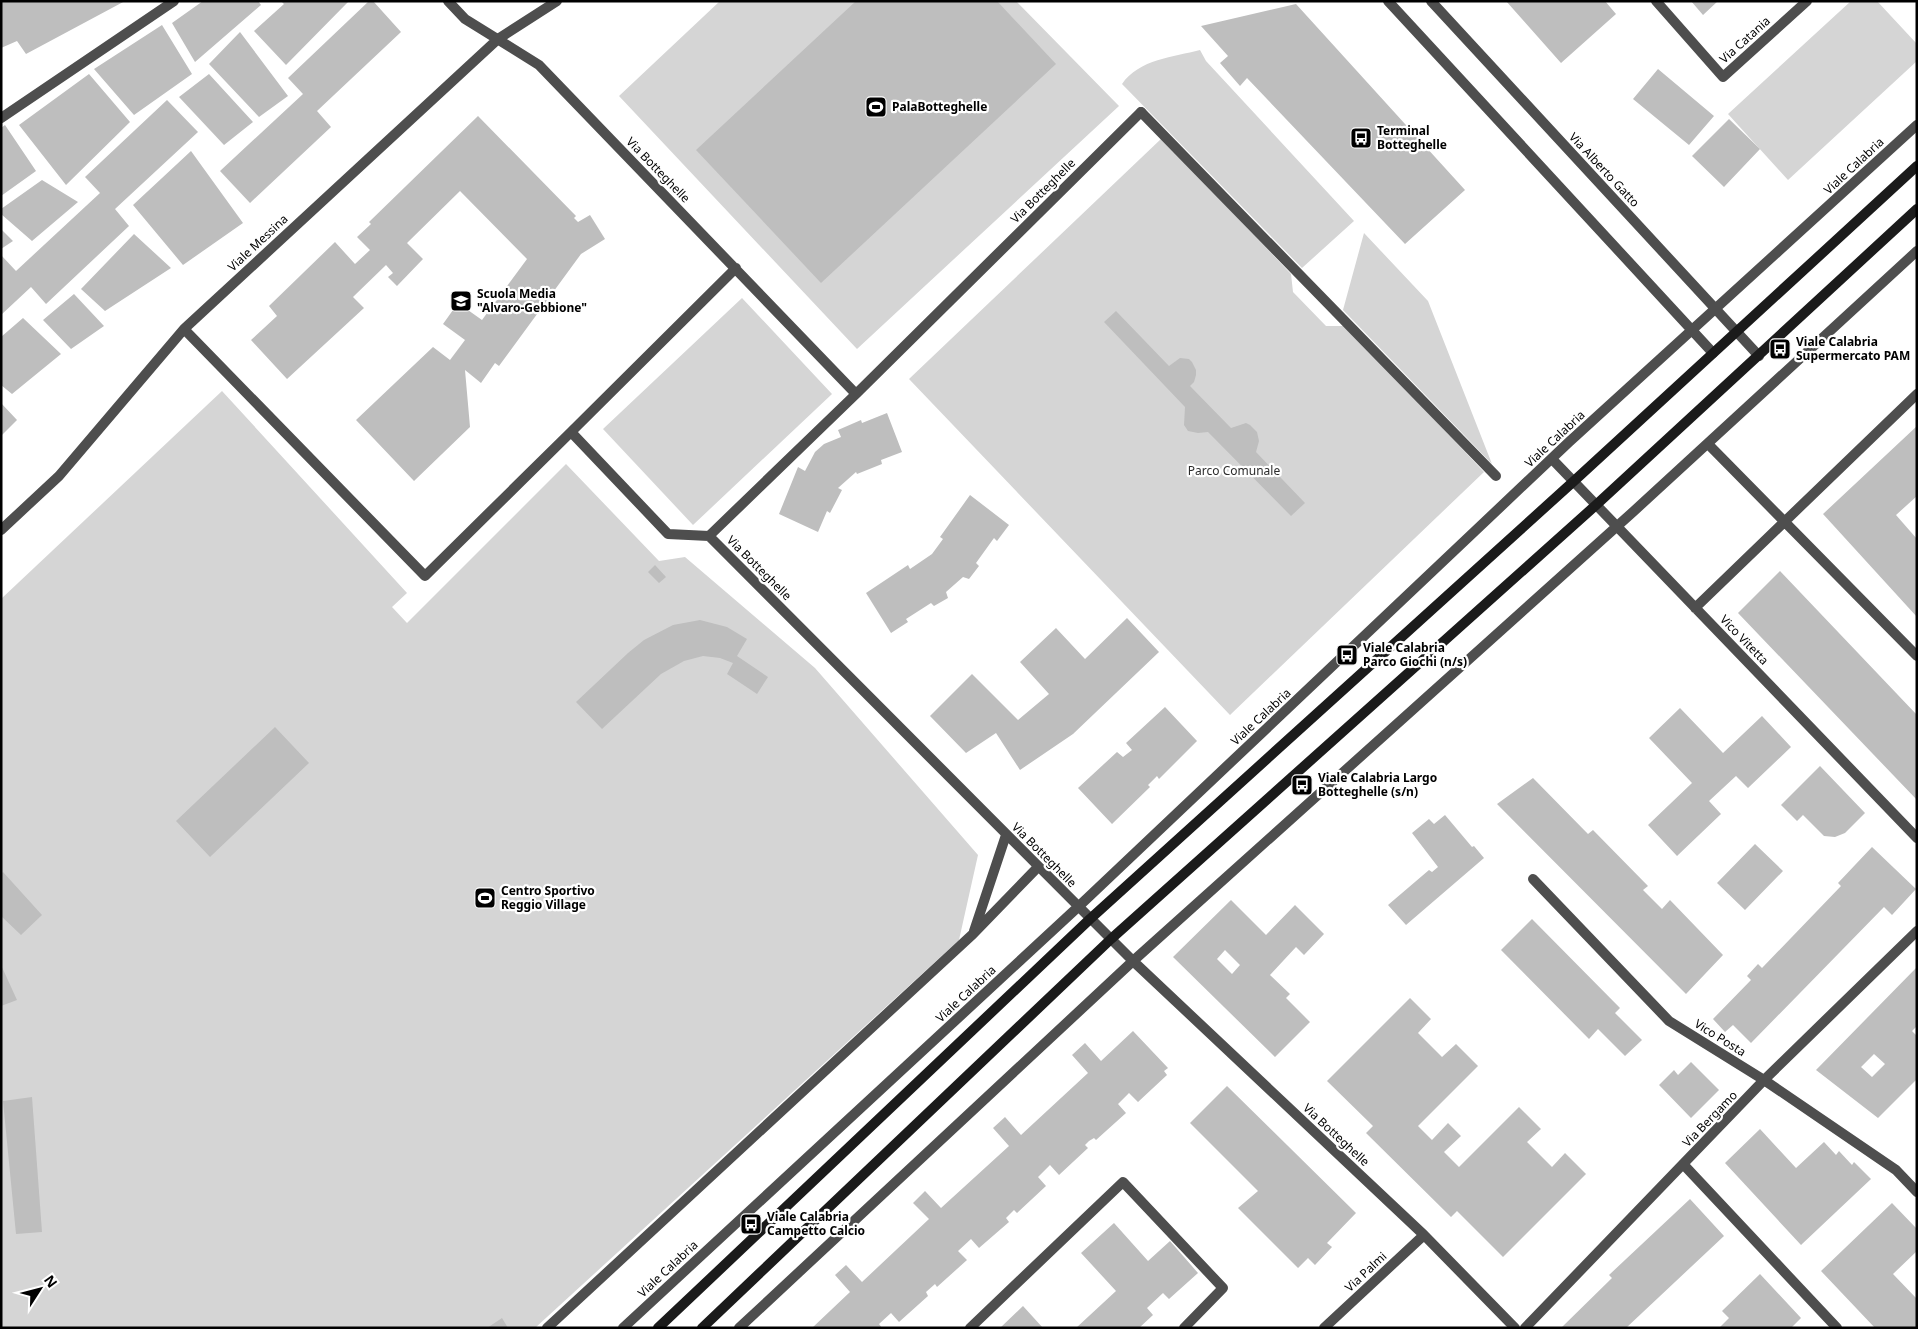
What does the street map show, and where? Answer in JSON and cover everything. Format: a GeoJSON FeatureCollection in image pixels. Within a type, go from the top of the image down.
{"type":"FeatureCollection","features":[{"type":"Feature","properties":{"kind":"main road"},"geometry":{"type":"LineString","coordinates":[[658,1328],[1090,919],[1574,481],[1917,166]]}},
{"type":"Feature","properties":{"kind":"main road"},"geometry":{"type":"LineString","coordinates":[[702,1328],[1111,939],[1596,505],[1917,209]]}},
{"type":"Feature","properties":{"kind":"street"},"geometry":{"type":"LineString","coordinates":[[1,118],[174,1]]}},
{"type":"Feature","properties":{"kind":"street","name":"Via Botteghelle"},"geometry":{"type":"LineString","coordinates":[[448,1],[465,19],[539,65],[856,394]]}},
{"type":"Feature","properties":{"kind":"street","name":"Viale Messina"},"geometry":{"type":"LineString","coordinates":[[1,530],[58,476],[184,329],[498,39],[557,1]]}},
{"type":"Feature","properties":{"kind":"street"},"geometry":{"type":"LineString","coordinates":[[1388,1],[1713,353]]}},
{"type":"Feature","properties":{"kind":"street","name":"Via Alberto Gatto"},"geometry":{"type":"LineString","coordinates":[[1432,1],[1759,356]]}},
{"type":"Feature","properties":{"kind":"street","name":"Via Catania"},"geometry":{"type":"LineString","coordinates":[[1656,1],[1723,77],[1807,1]]}},
{"type":"Feature","properties":{"kind":"street","name":"Via Botteghelle"},"geometry":{"type":"LineString","coordinates":[[1496,476],[1141,112],[856,394],[709,536],[1038,868],[1133,961],[1424,1235],[1515,1328]]}},
{"type":"Feature","properties":{"kind":"street","name":"Viale Calabria"},"geometry":{"type":"LineString","coordinates":[[623,1328],[1078,907],[1552,459],[1917,125]]}},
{"type":"Feature","properties":{"kind":"street"},"geometry":{"type":"LineString","coordinates":[[739,1328],[1133,961],[1708,444],[1917,251]]}},
{"type":"Feature","properties":{"kind":"street"},"geometry":{"type":"LineString","coordinates":[[184,329],[425,576],[736,268]]}},
{"type":"Feature","properties":{"kind":"street"},"geometry":{"type":"LineString","coordinates":[[1695,608],[1917,394]]}},
{"type":"Feature","properties":{"kind":"street"},"geometry":{"type":"LineString","coordinates":[[571,432],[668,534],[709,536]]}},
{"type":"Feature","properties":{"kind":"street"},"geometry":{"type":"LineString","coordinates":[[1708,444],[1917,656]]}},
{"type":"Feature","properties":{"kind":"street","name":"Vico Vitetta"},"geometry":{"type":"LineString","coordinates":[[1552,459],[1917,838]]}},
{"type":"Feature","properties":{"kind":"street"},"geometry":{"type":"LineString","coordinates":[[972,934],[1006,835]]}},
{"type":"Feature","properties":{"kind":"street"},"geometry":{"type":"LineString","coordinates":[[547,1328],[972,934],[1038,868]]}},
{"type":"Feature","properties":{"kind":"street","name":"Vico Posta"},"geometry":{"type":"LineString","coordinates":[[1532,879],[1669,1021],[1764,1080],[1896,1170],[1917,1192]]}},
{"type":"Feature","properties":{"kind":"street","name":"Via Bergamo"},"geometry":{"type":"LineString","coordinates":[[1525,1328],[1764,1080],[1917,931]]}},
{"type":"Feature","properties":{"kind":"street"},"geometry":{"type":"LineString","coordinates":[[1683,1164],[1837,1328]]}},
{"type":"Feature","properties":{"kind":"street"},"geometry":{"type":"LineString","coordinates":[[970,1328],[1123,1182],[1224,1288],[1184,1328]]}},
{"type":"Feature","properties":{"kind":"street","name":"Via Palmi"},"geometry":{"type":"LineString","coordinates":[[1324,1328],[1424,1235]]}},
{"type":"Feature","properties":{"kind":"green space","name":"PalaBotteghelle"},"geometry":{"type":"Polygon","coordinates":[[[720,1],[1016,1],[1119,106],[857,349],[619,96],[720,1]]]}},
{"type":"Feature","properties":{"kind":"green space"},"geometry":{"type":"Polygon","coordinates":[[[1851,1],[1877,1],[1917,44],[1917,61],[1788,180],[1728,114],[1851,1]]]}},
{"type":"Feature","properties":{"kind":"green space"},"geometry":{"type":"Polygon","coordinates":[[[1200,50],[1206,61],[1354,221],[1302,268],[1122,84],[1129,76],[1147,64],[1200,50]]]}},
{"type":"Feature","properties":{"kind":"green space","name":"Parco Comunale"},"geometry":{"type":"Polygon","coordinates":[[[1162,138],[1291,274],[1293,292],[1326,326],[1346,326],[1484,472],[1230,715],[909,379],[1162,138]]]}},
{"type":"Feature","properties":{"kind":"green space"},"geometry":{"type":"Polygon","coordinates":[[[1364,233],[1428,301],[1492,464],[1343,310],[1364,233]]]}},
{"type":"Feature","properties":{"kind":"green space"},"geometry":{"type":"Polygon","coordinates":[[[742,298],[832,394],[693,525],[603,429],[742,298]]]}},
{"type":"Feature","properties":{"kind":"green space","name":"Centro Sportivo Reggio Village"},"geometry":{"type":"Polygon","coordinates":[[[222,391],[407,593],[392,607],[407,623],[566,464],[659,561],[685,557],[815,668],[978,855],[959,940],[535,1328],[1,1328],[1,599],[222,391]]]}},
{"type":"Feature","properties":{"kind":"building"},"geometry":{"type":"Polygon","coordinates":[[[1,1],[125,1],[26,54],[17,41],[1,48],[1,1]]]}},
{"type":"Feature","properties":{"kind":"building"},"geometry":{"type":"Polygon","coordinates":[[[203,1],[258,1],[261,5],[195,62],[172,23],[203,1]]]}},
{"type":"Feature","properties":{"kind":"building"},"geometry":{"type":"Polygon","coordinates":[[[281,1],[349,1],[286,65],[254,31],[284,4],[281,1]]]}},
{"type":"Feature","properties":{"kind":"building"},"geometry":{"type":"Polygon","coordinates":[[[369,1],[373,1],[401,32],[317,111],[331,127],[250,203],[220,171],[303,94],[288,78],[369,1]]]}},
{"type":"Feature","properties":{"kind":"building","name":"PalaBotteghelle"},"geometry":{"type":"Polygon","coordinates":[[[856,1],[997,1],[1056,64],[821,283],[696,150],[856,1]]]}},
{"type":"Feature","properties":{"kind":"building"},"geometry":{"type":"Polygon","coordinates":[[[1506,1],[1605,1],[1616,14],[1561,63],[1506,1]]]}},
{"type":"Feature","properties":{"kind":"building"},"geometry":{"type":"Polygon","coordinates":[[[1691,1],[1718,1],[1703,15],[1691,1]]]}},
{"type":"Feature","properties":{"kind":"building","name":"Terminal Botteghelle"},"geometry":{"type":"Polygon","coordinates":[[[1296,4],[1465,190],[1405,244],[1247,78],[1240,86],[1220,63],[1228,56],[1201,26],[1296,4]]]}},
{"type":"Feature","properties":{"kind":"building"},"geometry":{"type":"Polygon","coordinates":[[[162,25],[192,74],[134,115],[94,69],[162,25]]]}},
{"type":"Feature","properties":{"kind":"building"},"geometry":{"type":"Polygon","coordinates":[[[240,32],[288,96],[259,117],[209,64],[240,32]]]}},
{"type":"Feature","properties":{"kind":"building"},"geometry":{"type":"Polygon","coordinates":[[[1658,69],[1714,116],[1689,145],[1633,99],[1658,69]]]}},
{"type":"Feature","properties":{"kind":"building"},"geometry":{"type":"Polygon","coordinates":[[[89,74],[130,122],[66,185],[19,125],[89,74]]]}},
{"type":"Feature","properties":{"kind":"building"},"geometry":{"type":"Polygon","coordinates":[[[209,74],[253,122],[224,145],[179,97],[209,74]]]}},
{"type":"Feature","properties":{"kind":"building"},"geometry":{"type":"Polygon","coordinates":[[[167,100],[198,132],[115,209],[129,226],[46,304],[31,287],[1,315],[1,255],[16,271],[100,193],[85,177],[167,100]]]}},
{"type":"Feature","properties":{"kind":"building"},"geometry":{"type":"Polygon","coordinates":[[[478,116],[576,216],[574,218],[578,222],[590,215],[605,239],[581,254],[499,366],[495,363],[481,383],[465,370],[470,427],[414,481],[356,420],[433,347],[450,360],[465,340],[443,324],[458,303],[482,320],[527,259],[460,191],[407,243],[423,259],[397,286],[388,277],[393,273],[386,265],[353,297],[364,308],[287,379],[251,340],[277,316],[269,306],[335,242],[355,264],[370,250],[357,237],[371,224],[369,222],[478,116]]]}},
{"type":"Feature","properties":{"kind":"building"},"geometry":{"type":"Polygon","coordinates":[[[1729,119],[1760,149],[1724,187],[1692,156],[1729,119]]]}},
{"type":"Feature","properties":{"kind":"building"},"geometry":{"type":"Polygon","coordinates":[[[5,125],[36,171],[1,196],[1,128],[5,125]]]}},
{"type":"Feature","properties":{"kind":"building"},"geometry":{"type":"Polygon","coordinates":[[[191,151],[243,223],[183,265],[133,205],[191,151]]]}},
{"type":"Feature","properties":{"kind":"building"},"geometry":{"type":"Polygon","coordinates":[[[42,180],[78,202],[32,241],[1,214],[1,209],[42,180]]]}},
{"type":"Feature","properties":{"kind":"building"},"geometry":{"type":"Polygon","coordinates":[[[1,229],[13,241],[1,249],[1,229]]]}},
{"type":"Feature","properties":{"kind":"building"},"geometry":{"type":"Polygon","coordinates":[[[134,234],[171,268],[105,311],[81,289],[134,234]]]}},
{"type":"Feature","properties":{"kind":"building"},"geometry":{"type":"Polygon","coordinates":[[[74,294],[104,326],[71,349],[43,320],[74,294]]]}},
{"type":"Feature","properties":{"kind":"building"},"geometry":{"type":"Polygon","coordinates":[[[1116,311],[1169,366],[1180,358],[1189,359],[1192,362],[1196,375],[1194,382],[1190,386],[1231,428],[1246,423],[1257,432],[1259,441],[1256,452],[1305,503],[1291,516],[1208,432],[1188,431],[1184,425],[1185,407],[1104,322],[1116,311]]]}},
{"type":"Feature","properties":{"kind":"building"},"geometry":{"type":"Polygon","coordinates":[[[23,318],[61,354],[12,394],[1,385],[1,337],[23,318]]]}},
{"type":"Feature","properties":{"kind":"building"},"geometry":{"type":"Polygon","coordinates":[[[1,403],[17,420],[1,436],[1,403]]]}},
{"type":"Feature","properties":{"kind":"building"},"geometry":{"type":"Polygon","coordinates":[[[887,413],[902,452],[881,460],[882,464],[857,474],[856,472],[838,488],[842,490],[830,513],[827,511],[818,532],[779,514],[798,467],[805,471],[815,452],[824,444],[841,437],[838,430],[861,420],[862,423],[887,413]]]}},
{"type":"Feature","properties":{"kind":"building"},"geometry":{"type":"Polygon","coordinates":[[[1917,426],[1917,496],[1896,515],[1917,539],[1917,617],[1823,514],[1917,426]]]}},
{"type":"Feature","properties":{"kind":"building"},"geometry":{"type":"Polygon","coordinates":[[[970,495],[1009,525],[997,541],[994,538],[976,563],[979,566],[969,579],[963,577],[946,592],[948,598],[934,606],[931,603],[906,619],[908,622],[891,633],[866,593],[908,565],[910,569],[932,554],[943,539],[940,537],[970,495]]]}},
{"type":"Feature","properties":{"kind":"building"},"geometry":{"type":"Polygon","coordinates":[[[655,565],[666,577],[659,583],[648,572],[655,565]]]}},
{"type":"Feature","properties":{"kind":"building"},"geometry":{"type":"Polygon","coordinates":[[[1780,571],[1917,715],[1917,800],[1738,613],[1780,571]]]}},
{"type":"Feature","properties":{"kind":"building"},"geometry":{"type":"Polygon","coordinates":[[[1127,618],[1159,652],[1073,734],[1020,770],[996,733],[966,753],[930,716],[972,674],[1018,720],[1049,694],[1020,662],[1056,628],[1085,659],[1127,618]]]}},
{"type":"Feature","properties":{"kind":"building"},"geometry":{"type":"Polygon","coordinates":[[[700,620],[727,627],[747,639],[737,656],[768,677],[757,694],[727,674],[733,663],[720,658],[703,656],[684,661],[661,674],[602,729],[576,702],[644,640],[673,625],[700,620]]]}},
{"type":"Feature","properties":{"kind":"building"},"geometry":{"type":"Polygon","coordinates":[[[1165,707],[1197,741],[1159,779],[1157,776],[1148,785],[1150,787],[1112,824],[1078,788],[1117,752],[1123,757],[1132,750],[1126,743],[1165,707]]]}},
{"type":"Feature","properties":{"kind":"building"},"geometry":{"type":"Polygon","coordinates":[[[1680,708],[1723,753],[1762,716],[1791,747],[1748,788],[1736,776],[1709,801],[1721,814],[1677,856],[1648,825],[1692,783],[1649,738],[1680,708]]]}},
{"type":"Feature","properties":{"kind":"building"},"geometry":{"type":"Polygon","coordinates":[[[275,727],[309,763],[210,857],[176,821],[275,727]]]}},
{"type":"Feature","properties":{"kind":"building"},"geometry":{"type":"Polygon","coordinates":[[[1820,766],[1865,813],[1845,833],[1835,837],[1824,836],[1803,815],[1797,821],[1781,805],[1820,766]]]}},
{"type":"Feature","properties":{"kind":"building"},"geometry":{"type":"Polygon","coordinates":[[[1533,778],[1588,834],[1593,830],[1648,886],[1643,890],[1662,909],[1670,900],[1723,955],[1686,994],[1497,804],[1533,778]]]}},
{"type":"Feature","properties":{"kind":"building"},"geometry":{"type":"Polygon","coordinates":[[[1445,815],[1484,858],[1406,925],[1388,905],[1429,870],[1432,872],[1438,867],[1412,833],[1429,819],[1434,824],[1445,815]]]}},
{"type":"Feature","properties":{"kind":"building"},"geometry":{"type":"Polygon","coordinates":[[[1755,844],[1783,871],[1745,910],[1717,883],[1755,844]]]}},
{"type":"Feature","properties":{"kind":"building"},"geometry":{"type":"Polygon","coordinates":[[[1872,847],[1916,889],[1892,915],[1884,907],[1751,1043],[1733,1025],[1725,1032],[1713,1019],[1751,980],[1747,976],[1758,964],[1762,968],[1841,886],[1838,883],[1872,847]]]}},
{"type":"Feature","properties":{"kind":"building"},"geometry":{"type":"Polygon","coordinates":[[[3,872],[42,915],[21,935],[1,916],[1,874],[3,872]]]}},
{"type":"Feature","properties":{"kind":"building"},"geometry":{"type":"Polygon","coordinates":[[[1231,900],[1266,935],[1295,905],[1324,934],[1304,955],[1296,947],[1270,975],[1290,994],[1286,998],[1310,1022],[1275,1057],[1173,957],[1231,900]],[[1225,950],[1217,959],[1232,974],[1240,965],[1225,950]]]}},
{"type":"Feature","properties":{"kind":"building"},"geometry":{"type":"Polygon","coordinates":[[[1532,919],[1620,1008],[1615,1013],[1642,1040],[1625,1056],[1598,1029],[1589,1039],[1501,950],[1532,919]]]}},
{"type":"Feature","properties":{"kind":"building"},"geometry":{"type":"Polygon","coordinates":[[[1,965],[17,1000],[1,1006],[1,965]]]}},
{"type":"Feature","properties":{"kind":"building"},"geometry":{"type":"Polygon","coordinates":[[[1917,967],[1917,1026],[1912,1031],[1917,1036],[1917,1079],[1878,1118],[1816,1070],[1917,967]],[[1874,1054],[1861,1067],[1872,1077],[1885,1064],[1874,1054]]]}},
{"type":"Feature","properties":{"kind":"building"},"geometry":{"type":"Polygon","coordinates":[[[1410,998],[1431,1019],[1418,1033],[1442,1057],[1456,1044],[1478,1066],[1418,1126],[1432,1140],[1448,1123],[1461,1136],[1444,1152],[1459,1167],[1519,1107],[1541,1129],[1527,1142],[1552,1167],[1565,1153],[1586,1174],[1503,1257],[1457,1211],[1451,1217],[1366,1133],[1373,1126],[1327,1081],[1410,998]]]}},
{"type":"Feature","properties":{"kind":"building"},"geometry":{"type":"Polygon","coordinates":[[[1133,1031],[1168,1068],[1164,1071],[1167,1075],[1138,1102],[1129,1093],[1118,1104],[1126,1113],[1096,1140],[1094,1138],[1089,1141],[1085,1145],[1088,1148],[1059,1175],[1050,1165],[1038,1177],[1046,1186],[1017,1213],[1014,1210],[1006,1218],[1009,1222],[979,1248],[971,1239],[958,1251],[967,1260],[937,1287],[935,1284],[926,1292],[928,1296],[899,1322],[891,1313],[879,1324],[882,1328],[812,1328],[850,1292],[835,1275],[846,1265],[862,1282],[929,1219],[913,1203],[925,1191],[941,1208],[1009,1146],[993,1128],[1005,1117],[1021,1135],[1088,1073],[1072,1055],[1085,1043],[1101,1061],[1133,1031]]]}},
{"type":"Feature","properties":{"kind":"building"},"geometry":{"type":"Polygon","coordinates":[[[1691,1062],[1719,1090],[1691,1118],[1659,1085],[1674,1070],[1678,1075],[1691,1062]]]}},
{"type":"Feature","properties":{"kind":"building"},"geometry":{"type":"Polygon","coordinates":[[[1227,1086],[1356,1213],[1327,1243],[1332,1247],[1315,1265],[1308,1258],[1298,1268],[1238,1208],[1258,1191],[1190,1123],[1227,1086]]]}},
{"type":"Feature","properties":{"kind":"building"},"geometry":{"type":"Polygon","coordinates":[[[32,1097],[42,1232],[16,1234],[3,1101],[32,1097]]]}},
{"type":"Feature","properties":{"kind":"building"},"geometry":{"type":"Polygon","coordinates":[[[1760,1129],[1796,1168],[1824,1142],[1836,1155],[1839,1151],[1852,1165],[1854,1162],[1871,1179],[1801,1245],[1725,1163],[1760,1129]]]}},
{"type":"Feature","properties":{"kind":"building"},"geometry":{"type":"Polygon","coordinates":[[[1690,1199],[1724,1236],[1626,1328],[1561,1328],[1612,1278],[1609,1275],[1690,1199]]]}},
{"type":"Feature","properties":{"kind":"building"},"geometry":{"type":"Polygon","coordinates":[[[1892,1203],[1917,1229],[1917,1251],[1893,1274],[1917,1299],[1917,1328],[1875,1328],[1821,1271],[1892,1203]]]}},
{"type":"Feature","properties":{"kind":"building"},"geometry":{"type":"Polygon","coordinates":[[[1114,1223],[1148,1261],[1170,1241],[1198,1273],[1169,1299],[1163,1293],[1147,1308],[1153,1315],[1139,1328],[1076,1328],[1116,1291],[1081,1253],[1114,1223]]]}},
{"type":"Feature","properties":{"kind":"building"},"geometry":{"type":"Polygon","coordinates":[[[1760,1274],[1801,1318],[1791,1328],[1719,1328],[1729,1318],[1722,1311],[1760,1274]]]}},
{"type":"Feature","properties":{"kind":"building"},"geometry":{"type":"Polygon","coordinates":[[[1023,1306],[1043,1328],[1000,1328],[1023,1306]]]}},
{"type":"Feature","properties":{"kind":"building"},"geometry":{"type":"Polygon","coordinates":[[[502,1318],[508,1328],[487,1328],[502,1318]]]}},
{"type":"Feature","properties":{"kind":"place","name":"PalaBotteghelle"},"geometry":{"type":"Point","coordinates":[876,107]}},
{"type":"Feature","properties":{"kind":"place","name":"Terminal Botteghelle"},"geometry":{"type":"Point","coordinates":[1361,138]}},
{"type":"Feature","properties":{"kind":"place","name":"Scuola Media \"Alvaro-Gebbione\""},"geometry":{"type":"Point","coordinates":[461,301]}},
{"type":"Feature","properties":{"kind":"place","name":"Viale Calabria Supermercato PAM"},"geometry":{"type":"Point","coordinates":[1780,349]}},
{"type":"Feature","properties":{"kind":"place","name":"Viale Calabria Parco Giochi (n/s)"},"geometry":{"type":"Point","coordinates":[1347,655]}},
{"type":"Feature","properties":{"kind":"place","name":"Viale Calabria Largo Botteghelle (s/n)"},"geometry":{"type":"Point","coordinates":[1302,785]}},
{"type":"Feature","properties":{"kind":"place","name":"Centro Sportivo Reggio Village"},"geometry":{"type":"Point","coordinates":[485,898]}},
{"type":"Feature","properties":{"kind":"place","name":"Viale Calabria Campetto Calcio"},"geometry":{"type":"Point","coordinates":[751,1224]}}]}
